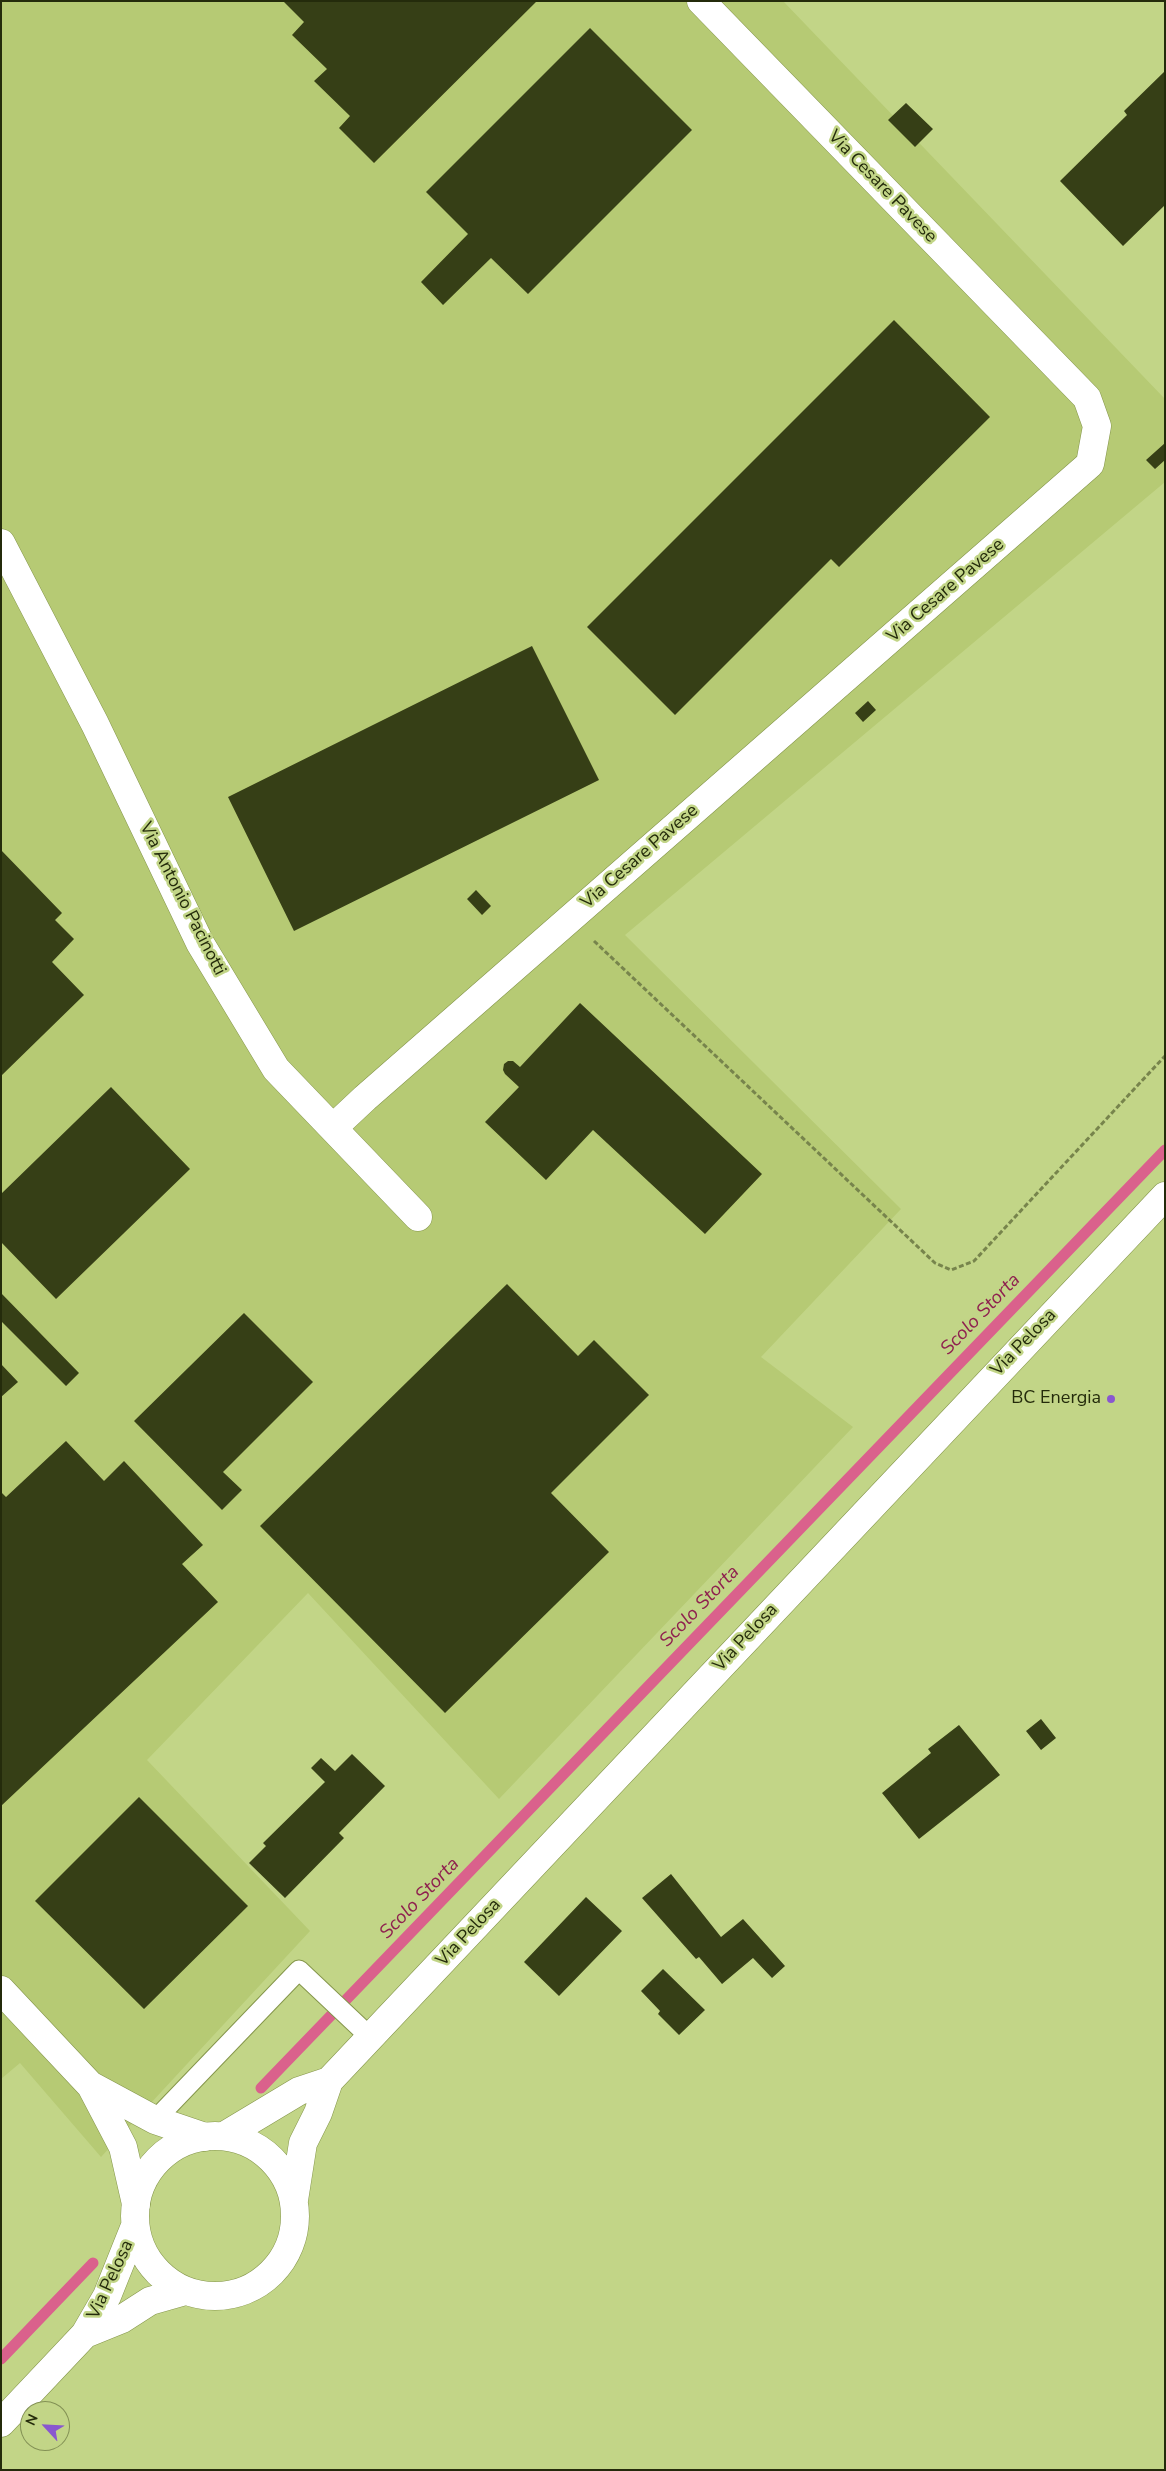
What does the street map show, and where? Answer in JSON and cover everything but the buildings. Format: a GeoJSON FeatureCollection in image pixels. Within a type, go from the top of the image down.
{"type":"FeatureCollection","features":[{"type":"Feature","properties":{"kind":"street","name":"Via Cesare Pavese"},"geometry":{"type":"LineString","coordinates":[[333,1128],[570,918],[1090,464],[1097,426],[1087,398],[701,1]]}},
{"type":"Feature","properties":{"kind":"street","name":"Via Antonio Pacinotti"},"geometry":{"type":"LineString","coordinates":[[1,544],[95,724],[200,943],[276,1069],[418,1217]]}},
{"type":"Feature","properties":{"kind":"street","name":"Via Pelosa"},"geometry":{"type":"LineString","coordinates":[[135,2215],[140,2247],[151,2265],[166,2280],[185,2291],[206,2297],[227,2296],[248,2290],[266,2278],[281,2262],[290,2243],[295,2222],[294,2200],[304,2143],[318,2113],[329,2081],[1165,1196]]}},
{"type":"Feature","properties":{"kind":"street"},"geometry":{"type":"LineString","coordinates":[[1,1990],[91,2086],[123,2147],[135,2215]]}},
{"type":"Feature","properties":{"kind":"street","name":"Via Pelosa"},"geometry":{"type":"LineString","coordinates":[[214,2137],[299,2091],[329,2081]]}},
{"type":"Feature","properties":{"kind":"street"},"geometry":{"type":"LineString","coordinates":[[91,2086],[156,2120],[214,2137]]}},
{"type":"Feature","properties":{"kind":"street","name":"Via Pelosa"},"geometry":{"type":"LineString","coordinates":[[1,2423],[85,2334],[107,2296],[135,2215],[142,2183],[153,2165],[169,2150],[186,2141],[214,2137],[242,2141],[260,2150],[274,2162],[286,2180],[294,2200]]}},
{"type":"Feature","properties":{"kind":"street","name":"Via Pelosa"},"geometry":{"type":"LineString","coordinates":[[85,2334],[122,2319],[150,2301],[185,2291]]}},
{"type":"Feature","properties":{"kind":"lane"},"geometry":{"type":"LineString","coordinates":[[156,2120],[299,1970],[370,2037]]}},
{"type":"Feature","properties":{"kind":"path"},"geometry":{"type":"LineString","coordinates":[[570,918],[935,1263],[951,1270],[974,1261],[1165,1056]]}},
{"type":"Feature","properties":{"kind":"shaded area"},"geometry":{"type":"Polygon","coordinates":[[[1,1],[783,1],[1165,399],[1165,482],[625,935],[901,1209],[761,1357],[853,1427],[499,1799],[308,1593],[147,1760],[310,1931],[101,2157],[20,2063],[1,2079],[1,1]]]}},
{"type":"Feature","properties":{"kind":"waterway","name":"Scolo Storta"},"geometry":{"type":"LineString","coordinates":[[261,2088],[1165,1150]]}},
{"type":"Feature","properties":{"kind":"waterway","name":"Scolo Storta"},"geometry":{"type":"LineString","coordinates":[[1,2359],[93,2263]]}},
{"type":"Feature","properties":{"kind":"place","name":"BC Energia"},"geometry":{"type":"Point","coordinates":[1111,1399]}}]}
